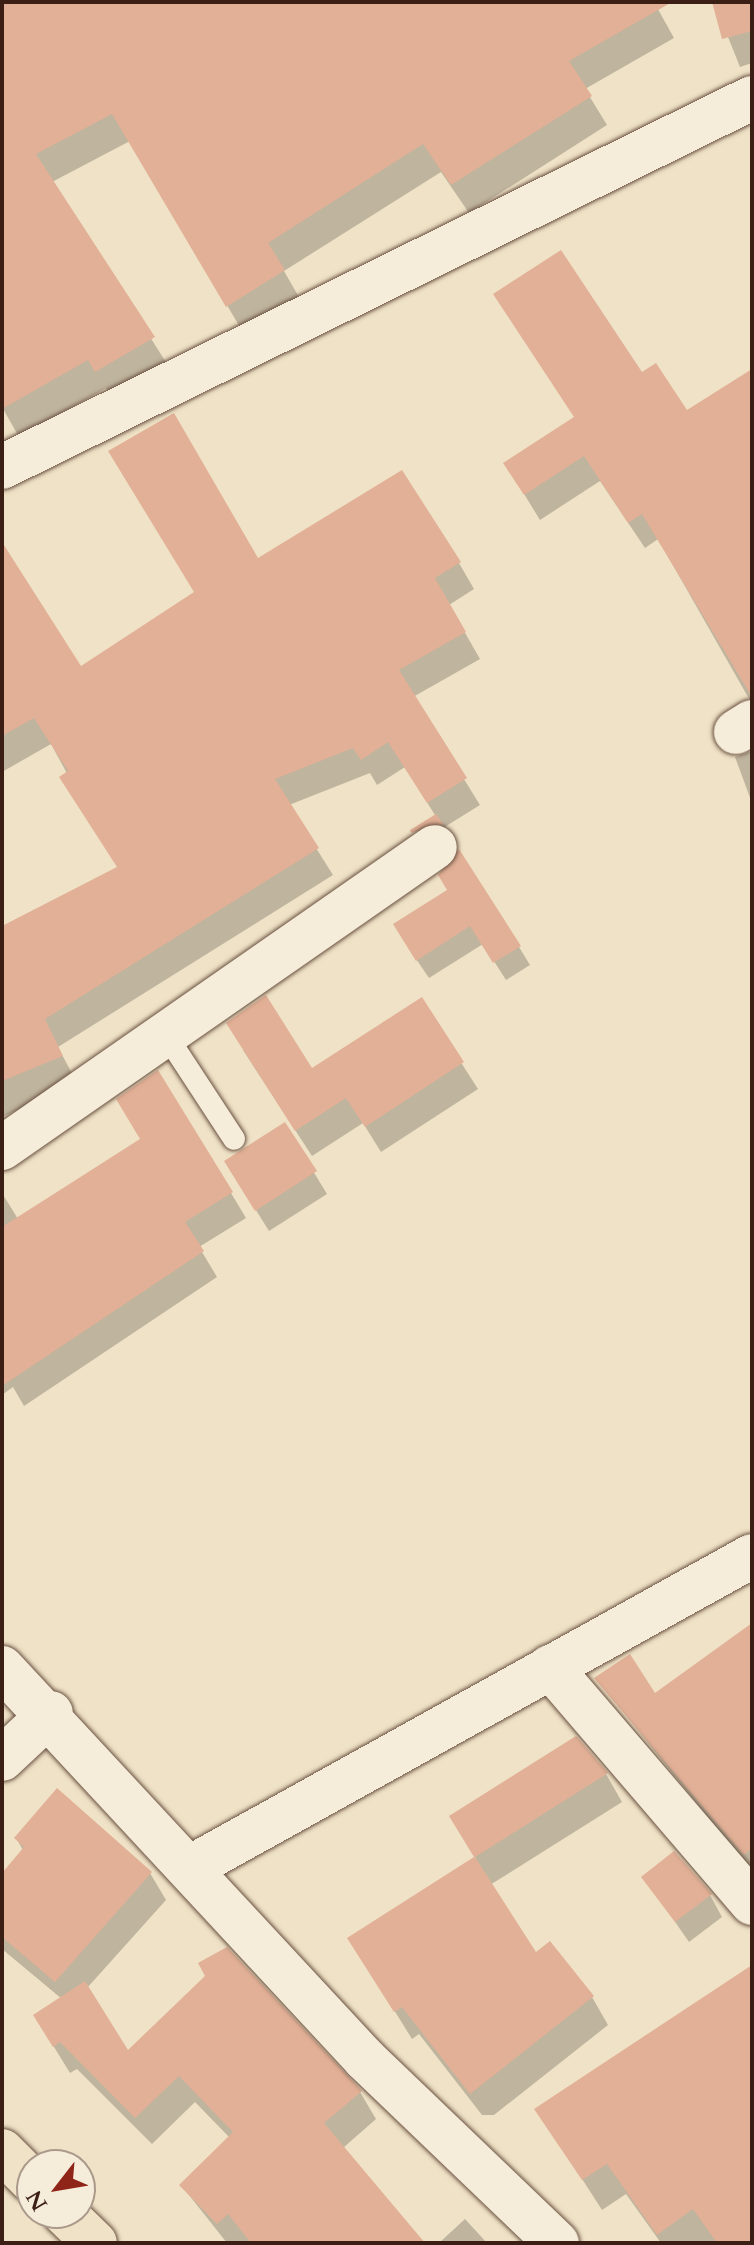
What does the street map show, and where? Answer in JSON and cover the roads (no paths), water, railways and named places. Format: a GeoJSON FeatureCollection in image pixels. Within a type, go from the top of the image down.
{"type":"FeatureCollection","features":[{"type":"Feature","properties":{"kind":"main road"},"geometry":{"type":"LineString","coordinates":[[81,2229],[95,2243]]}},
{"type":"Feature","properties":{"kind":"street"},"geometry":{"type":"LineString","coordinates":[[2,467],[752,98]]}},
{"type":"Feature","properties":{"kind":"street"},"geometry":{"type":"LineString","coordinates":[[2,1148],[435,847]]}},
{"type":"Feature","properties":{"kind":"street"},"geometry":{"type":"LineString","coordinates":[[193,1866],[752,1556]]}},
{"type":"Feature","properties":{"kind":"street"},"geometry":{"type":"LineString","coordinates":[[550,1667],[752,1903]]}},
{"type":"Feature","properties":{"kind":"street"},"geometry":{"type":"LineString","coordinates":[[2,1668],[51,1713],[365,2059],[557,2243]]}},
{"type":"Feature","properties":{"kind":"street"},"geometry":{"type":"LineString","coordinates":[[2,1759],[51,1713]]}},
{"type":"Feature","properties":{"kind":"lane"},"geometry":{"type":"LineString","coordinates":[[166,1035],[234,1139]]}}]}
